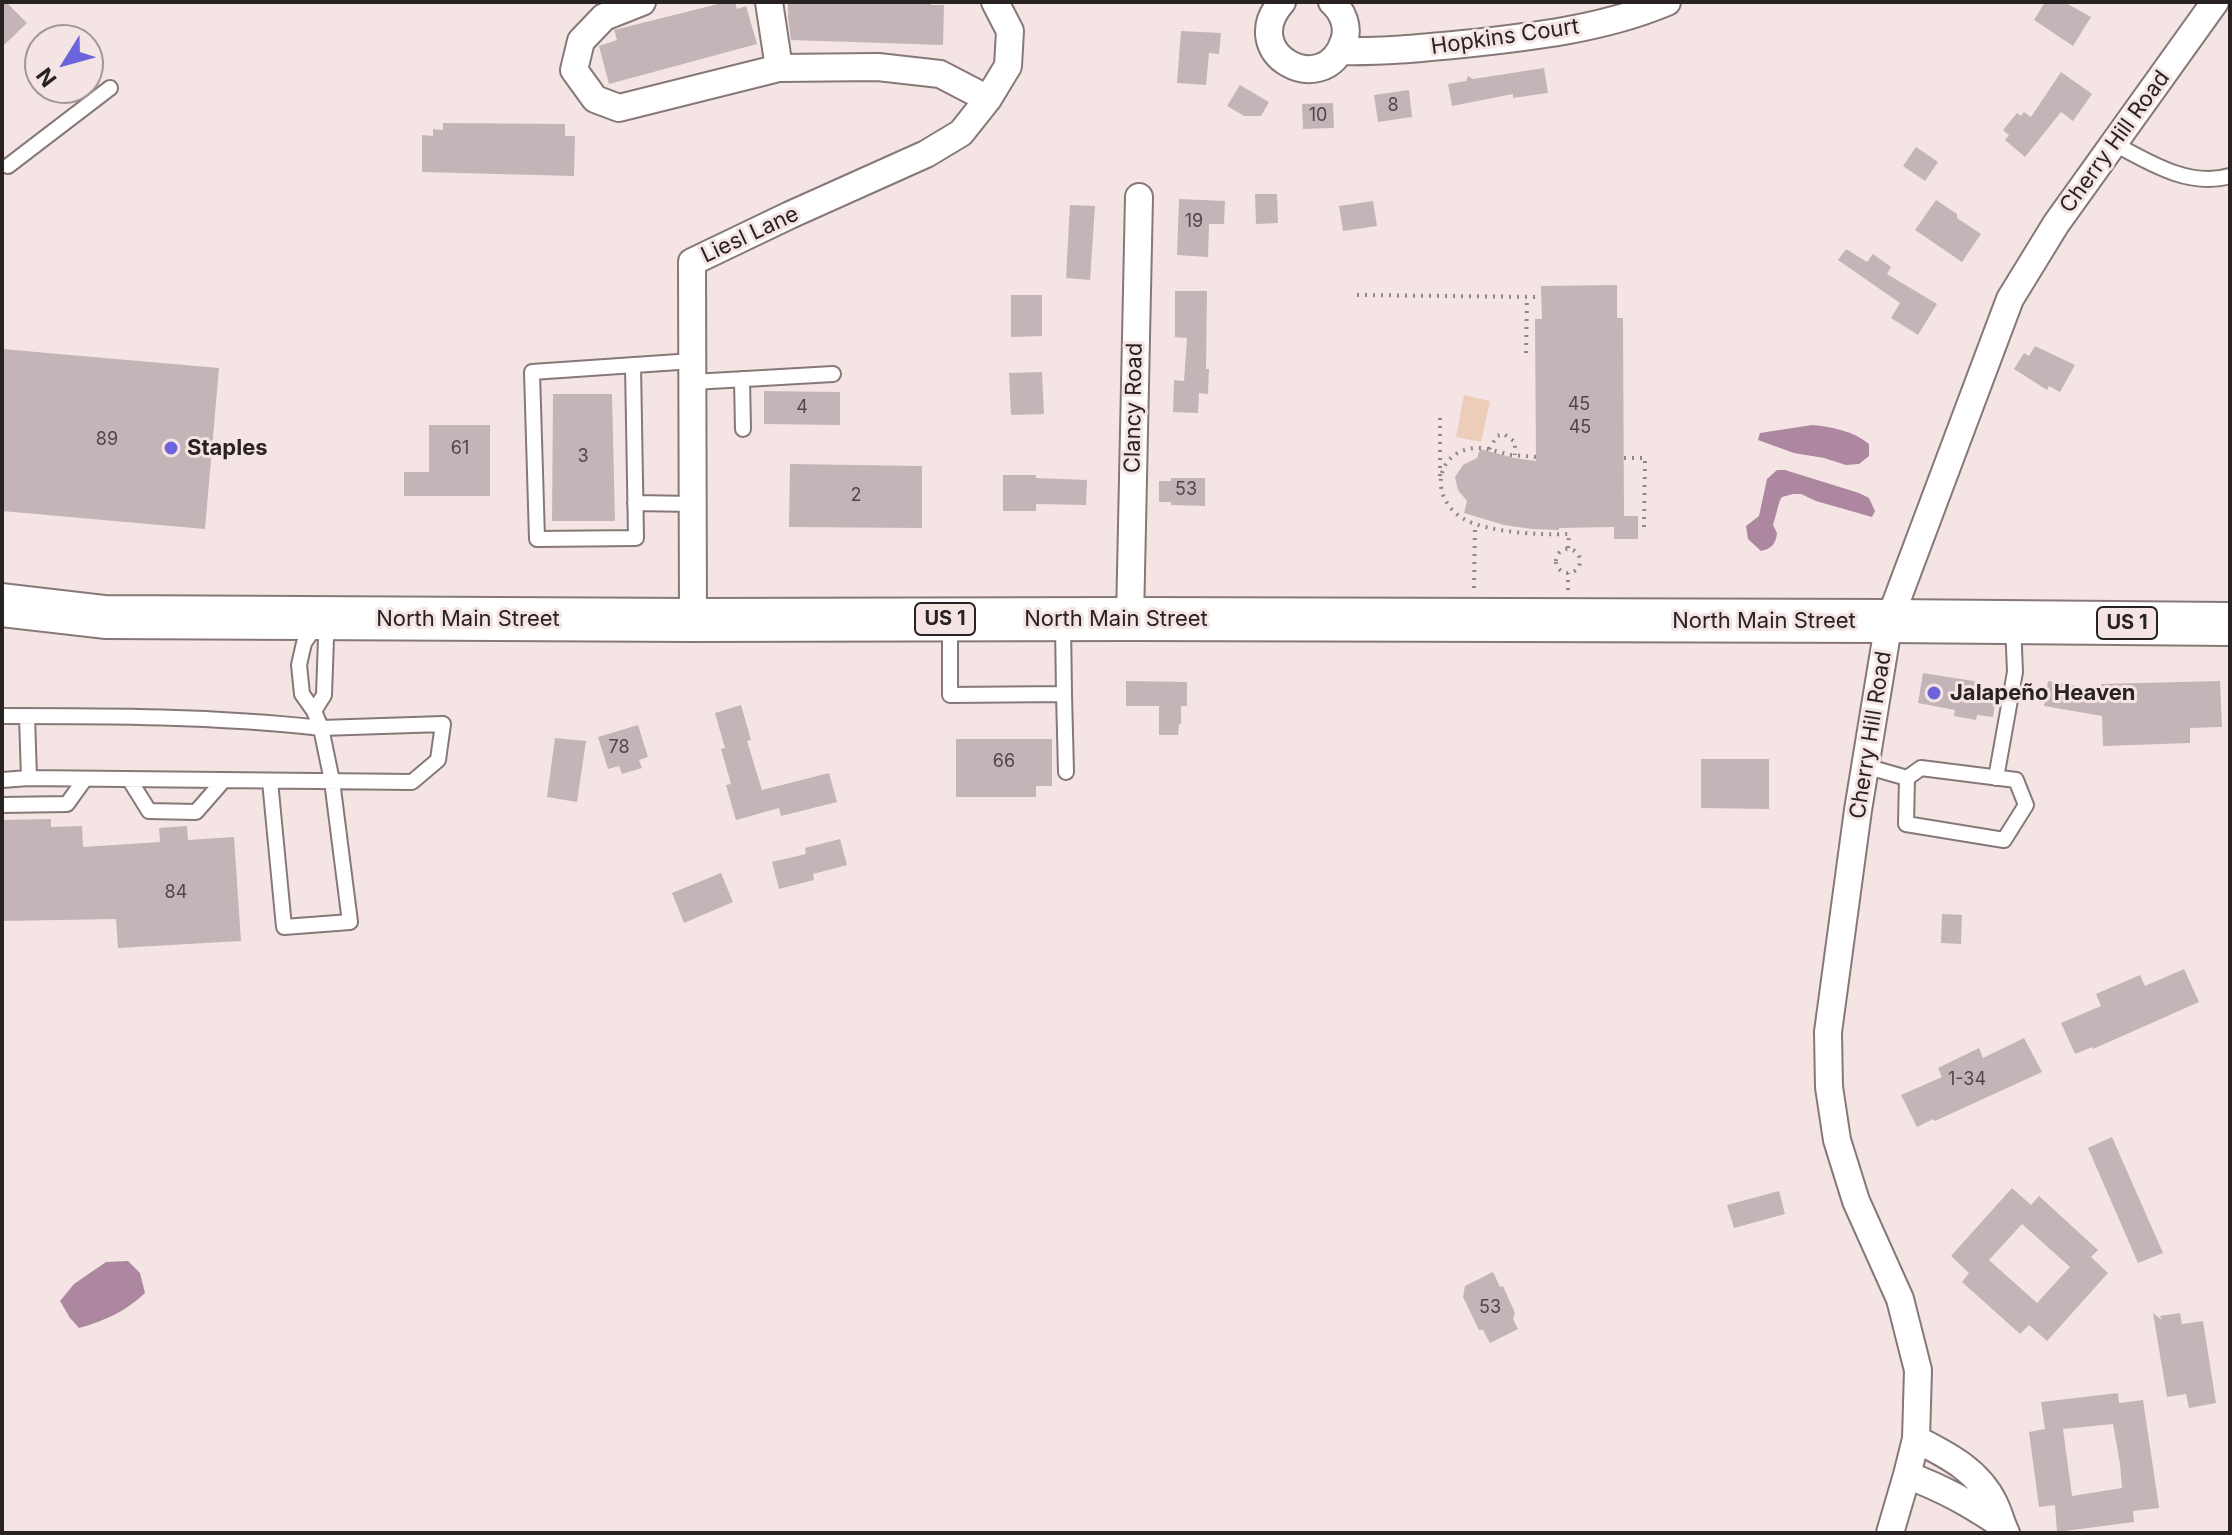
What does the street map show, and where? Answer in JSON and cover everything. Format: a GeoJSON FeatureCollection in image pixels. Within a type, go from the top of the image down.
{"type":"FeatureCollection","features":[{"type":"Feature","properties":{"kind":"main road","name":"North Main Street"},"geometry":{"type":"LineString","coordinates":[[2,605],[105,617],[2230,624]]}},
{"type":"Feature","properties":{"kind":"street"},"geometry":{"type":"LineString","coordinates":[[642,2],[604,17],[581,41],[574,70],[595,99],[619,108],[779,68],[878,67],[940,74],[988,99]]}},
{"type":"Feature","properties":{"kind":"street"},"geometry":{"type":"LineString","coordinates":[[769,2],[779,68]]}},
{"type":"Feature","properties":{"kind":"street","name":"Liesl Lane"},"geometry":{"type":"LineString","coordinates":[[693,620],[692,262],[926,154],[961,133],[988,99],[1008,66],[1010,31],[995,2]]}},
{"type":"Feature","properties":{"kind":"street"},"geometry":{"type":"LineString","coordinates":[[1282,2],[1274,11],[1269,25],[1270,40],[1276,54],[1287,64],[1302,70],[1317,69],[1330,62],[1340,51],[1346,37],[1345,22],[1332,2]]}},
{"type":"Feature","properties":{"kind":"street","name":"Hopkins Court"},"geometry":{"type":"LineString","coordinates":[[1340,51],[1376,52],[1512,39],[1637,15],[1667,2]]}},
{"type":"Feature","properties":{"kind":"street","name":"Cherry Hill Road"},"geometry":{"type":"LineString","coordinates":[[1890,1533],[1916,1439],[1918,1370],[1900,1299],[1856,1201],[1837,1140],[1829,1087],[1828,1032],[1865,766],[1889,621],[2010,299],[2056,224],[2210,4]]}},
{"type":"Feature","properties":{"kind":"street","name":"Clancy Road"},"geometry":{"type":"LineString","coordinates":[[1130,619],[1139,197]]}},
{"type":"Feature","properties":{"kind":"street"},"geometry":{"type":"LineString","coordinates":[[1916,1439],[1955,1459],[1978,1479],[1994,1502],[2004,1529]]}},
{"type":"Feature","properties":{"kind":"street"},"geometry":{"type":"LineString","coordinates":[[1907,1475],[1971,1504],[2004,1529]]}},
{"type":"Feature","properties":{"kind":"lane"},"geometry":{"type":"LineString","coordinates":[[8,166],[110,88]]}},
{"type":"Feature","properties":{"kind":"lane"},"geometry":{"type":"LineString","coordinates":[[2113,143],[2160,168],[2184,175],[2206,180],[2230,176]]}},
{"type":"Feature","properties":{"kind":"lane"},"geometry":{"type":"LineString","coordinates":[[633,365],[636,538],[537,539],[532,372],[633,365],[742,379],[833,374]]}},
{"type":"Feature","properties":{"kind":"lane"},"geometry":{"type":"LineString","coordinates":[[742,379],[743,429]]}},
{"type":"Feature","properties":{"kind":"lane"},"geometry":{"type":"LineString","coordinates":[[635,503],[693,504]]}},
{"type":"Feature","properties":{"kind":"lane"},"geometry":{"type":"LineString","coordinates":[[314,711],[324,695],[326,638],[322,618]]}},
{"type":"Feature","properties":{"kind":"lane"},"geometry":{"type":"LineString","coordinates":[[270,781],[284,927],[350,922],[332,781],[321,728],[302,694],[299,665],[304,643],[322,618]]}},
{"type":"Feature","properties":{"kind":"lane"},"geometry":{"type":"LineString","coordinates":[[950,619],[950,695],[1064,694]]}},
{"type":"Feature","properties":{"kind":"lane"},"geometry":{"type":"LineString","coordinates":[[1063,619],[1066,772]]}},
{"type":"Feature","properties":{"kind":"lane"},"geometry":{"type":"LineString","coordinates":[[1996,778],[2015,672],[2013,622]]}},
{"type":"Feature","properties":{"kind":"lane"},"geometry":{"type":"LineString","coordinates":[[2,716],[121,715],[321,728],[443,724],[438,760],[412,782],[2,780]]}},
{"type":"Feature","properties":{"kind":"lane"},"geometry":{"type":"LineString","coordinates":[[27,716],[29,778]]}},
{"type":"Feature","properties":{"kind":"lane"},"geometry":{"type":"LineString","coordinates":[[1865,766],[1907,778]]}},
{"type":"Feature","properties":{"kind":"lane"},"geometry":{"type":"LineString","coordinates":[[1921,768],[2016,780],[2026,805],[2004,840],[1906,824],[1907,778],[1921,768]]}},
{"type":"Feature","properties":{"kind":"lane"},"geometry":{"type":"LineString","coordinates":[[2,805],[67,804],[85,779]]}},
{"type":"Feature","properties":{"kind":"lane"},"geometry":{"type":"LineString","coordinates":[[129,779],[149,811],[196,812],[224,780]]}},
{"type":"Feature","properties":{"kind":"path"},"geometry":{"type":"LineString","coordinates":[[1357,295],[1541,297]]}},
{"type":"Feature","properties":{"kind":"path"},"geometry":{"type":"LineString","coordinates":[[1526,353],[1527,297]]}},
{"type":"Feature","properties":{"kind":"path"},"geometry":{"type":"LineString","coordinates":[[1440,418],[1440,482],[1450,509],[1475,524],[1530,533],[1569,534],[1568,549]]}},
{"type":"Feature","properties":{"kind":"path"},"geometry":{"type":"LineString","coordinates":[[1489,449],[1497,436],[1504,434],[1515,442],[1515,455]]}},
{"type":"Feature","properties":{"kind":"path"},"geometry":{"type":"LineString","coordinates":[[1440,482],[1444,469],[1455,455],[1467,449],[1481,448],[1536,457]]}},
{"type":"Feature","properties":{"kind":"path"},"geometry":{"type":"LineString","coordinates":[[1624,458],[1645,458],[1644,527],[1638,527]]}},
{"type":"Feature","properties":{"kind":"path"},"geometry":{"type":"LineString","coordinates":[[1474,590],[1475,524]]}},
{"type":"Feature","properties":{"kind":"path"},"geometry":{"type":"LineString","coordinates":[[1568,549],[1576,551],[1581,561],[1578,568],[1568,573],[1560,571],[1556,563],[1557,555],[1568,549]]}},
{"type":"Feature","properties":{"kind":"path"},"geometry":{"type":"LineString","coordinates":[[1568,573],[1568,590]]}},
{"type":"Feature","properties":{"kind":"shaded area"},"geometry":{"type":"Polygon","coordinates":[[[1464,395],[1490,401],[1481,442],[1456,437],[1464,395]]]}},
{"type":"Feature","properties":{"kind":"shaded area"},"geometry":{"type":"Polygon","coordinates":[[[1812,425],[1835,428],[1856,436],[1869,444],[1869,456],[1859,464],[1846,465],[1794,453],[1758,440],[1760,433],[1812,425]]]}},
{"type":"Feature","properties":{"kind":"shaded area"},"geometry":{"type":"Polygon","coordinates":[[[1777,470],[1859,493],[1869,498],[1875,511],[1872,517],[1801,494],[1782,497],[1773,525],[1777,533],[1775,540],[1770,547],[1761,551],[1748,539],[1746,526],[1759,516],[1767,479],[1777,470]]]}},
{"type":"Feature","properties":{"kind":"shaded area"},"geometry":{"type":"Polygon","coordinates":[[[128,1261],[140,1273],[145,1293],[115,1315],[79,1328],[60,1301],[74,1284],[106,1262],[128,1261]]]}},
{"type":"Feature","properties":{"kind":"building"},"geometry":{"type":"Polygon","coordinates":[[[2,2],[6,2],[27,23],[2,47],[2,2]]]}},
{"type":"Feature","properties":{"kind":"building"},"geometry":{"type":"Polygon","coordinates":[[[735,2],[737,9],[746,6],[757,44],[609,84],[599,46],[617,40],[614,30],[735,2]]]}},
{"type":"Feature","properties":{"kind":"building"},"geometry":{"type":"Polygon","coordinates":[[[788,2],[932,2],[931,5],[944,5],[943,45],[791,40],[788,2]]]}},
{"type":"Feature","properties":{"kind":"building"},"geometry":{"type":"Polygon","coordinates":[[[2045,2],[2064,2],[2091,17],[2073,46],[2034,20],[2045,2]]]}},
{"type":"Feature","properties":{"kind":"building"},"geometry":{"type":"Polygon","coordinates":[[[1181,31],[1221,33],[1219,54],[1209,53],[1206,85],[1177,83],[1181,31]]]}},
{"type":"Feature","properties":{"kind":"building"},"geometry":{"type":"Polygon","coordinates":[[[1544,68],[1548,93],[1513,98],[1513,94],[1452,106],[1448,84],[1466,81],[1468,76],[1473,79],[1544,68]]]}},
{"type":"Feature","properties":{"kind":"building"},"geometry":{"type":"Polygon","coordinates":[[[2061,72],[2092,94],[2073,121],[2061,112],[2025,157],[2005,140],[2009,135],[2003,130],[2017,113],[2021,116],[2024,112],[2031,117],[2061,72]]]}},
{"type":"Feature","properties":{"kind":"building"},"geometry":{"type":"Polygon","coordinates":[[[1240,85],[1269,102],[1261,116],[1244,116],[1227,106],[1240,85]]]}},
{"type":"Feature","properties":{"kind":"building"},"geometry":{"type":"Polygon","coordinates":[[[1409,90],[1412,117],[1378,122],[1374,95],[1409,90]]]}},
{"type":"Feature","properties":{"kind":"building"},"geometry":{"type":"Polygon","coordinates":[[[1333,103],[1334,128],[1303,129],[1302,104],[1333,103]]]}},
{"type":"Feature","properties":{"kind":"building"},"geometry":{"type":"Polygon","coordinates":[[[443,123],[565,124],[565,136],[575,136],[574,176],[422,172],[422,135],[433,136],[433,129],[443,130],[443,123]]]}},
{"type":"Feature","properties":{"kind":"building"},"geometry":{"type":"Polygon","coordinates":[[[1916,147],[1938,162],[1925,181],[1903,166],[1916,147]]]}},
{"type":"Feature","properties":{"kind":"building"},"geometry":{"type":"Polygon","coordinates":[[[1255,194],[1277,194],[1278,223],[1256,224],[1255,194]]]}},
{"type":"Feature","properties":{"kind":"building"},"geometry":{"type":"Polygon","coordinates":[[[1179,199],[1225,201],[1224,224],[1209,224],[1208,257],[1177,255],[1179,199]]]}},
{"type":"Feature","properties":{"kind":"building"},"geometry":{"type":"Polygon","coordinates":[[[1936,200],[1981,234],[1962,262],[1915,230],[1936,200]]]}},
{"type":"Feature","properties":{"kind":"building"},"geometry":{"type":"Polygon","coordinates":[[[1373,201],[1377,226],[1343,231],[1339,206],[1373,201]]]}},
{"type":"Feature","properties":{"kind":"building"},"geometry":{"type":"Polygon","coordinates":[[[1070,205],[1095,206],[1090,280],[1066,278],[1070,205]]]}},
{"type":"Feature","properties":{"kind":"building"},"geometry":{"type":"Polygon","coordinates":[[[1846,249],[1867,262],[1873,254],[1891,267],[1887,274],[1937,304],[1918,335],[1891,318],[1900,303],[1838,260],[1846,249]]]}},
{"type":"Feature","properties":{"kind":"building"},"geometry":{"type":"Polygon","coordinates":[[[1617,285],[1617,318],[1623,318],[1624,516],[1638,516],[1638,539],[1614,539],[1614,527],[1532,529],[1504,525],[1464,513],[1467,501],[1458,490],[1455,477],[1463,465],[1477,458],[1480,449],[1536,461],[1535,319],[1542,319],[1541,286],[1617,285]]]}},
{"type":"Feature","properties":{"kind":"building"},"geometry":{"type":"Polygon","coordinates":[[[1175,291],[1207,291],[1208,394],[1199,393],[1198,413],[1173,412],[1174,380],[1184,381],[1187,338],[1175,337],[1175,291]]]}},
{"type":"Feature","properties":{"kind":"building"},"geometry":{"type":"Polygon","coordinates":[[[1011,295],[1042,295],[1042,336],[1011,337],[1011,295]]]}},
{"type":"Feature","properties":{"kind":"building"},"geometry":{"type":"Polygon","coordinates":[[[2035,346],[2075,365],[2060,392],[2049,386],[2047,390],[2014,369],[2024,353],[2029,356],[2035,346]]]}},
{"type":"Feature","properties":{"kind":"building"},"geometry":{"type":"Polygon","coordinates":[[[2,349],[219,368],[205,529],[2,511],[2,349]]]}},
{"type":"Feature","properties":{"kind":"building"},"geometry":{"type":"Polygon","coordinates":[[[1042,372],[1044,414],[1011,415],[1009,373],[1042,372]]]}},
{"type":"Feature","properties":{"kind":"building"},"geometry":{"type":"Polygon","coordinates":[[[764,391],[840,392],[840,425],[764,424],[764,391]]]}},
{"type":"Feature","properties":{"kind":"building"},"geometry":{"type":"Polygon","coordinates":[[[553,394],[612,394],[615,521],[552,521],[553,394]]]}},
{"type":"Feature","properties":{"kind":"building"},"geometry":{"type":"Polygon","coordinates":[[[429,425],[490,425],[490,496],[404,496],[404,472],[429,472],[429,425]]]}},
{"type":"Feature","properties":{"kind":"building"},"geometry":{"type":"Polygon","coordinates":[[[790,464],[922,466],[922,528],[789,527],[790,464]]]}},
{"type":"Feature","properties":{"kind":"building"},"geometry":{"type":"Polygon","coordinates":[[[1003,475],[1087,480],[1086,505],[1036,504],[1036,511],[1003,511],[1003,475]]]}},
{"type":"Feature","properties":{"kind":"building"},"geometry":{"type":"Polygon","coordinates":[[[1171,478],[1205,478],[1205,506],[1159,502],[1159,481],[1171,481],[1171,478]]]}},
{"type":"Feature","properties":{"kind":"building"},"geometry":{"type":"Polygon","coordinates":[[[1923,673],[1980,682],[1979,693],[1996,696],[1993,717],[1977,715],[1976,720],[1954,716],[1955,710],[1918,703],[1923,673]]]}},
{"type":"Feature","properties":{"kind":"building"},"geometry":{"type":"Polygon","coordinates":[[[1126,681],[1187,682],[1187,706],[1181,706],[1178,735],[1159,735],[1159,706],[1126,706],[1126,681]]]}},
{"type":"Feature","properties":{"kind":"building"},"geometry":{"type":"Polygon","coordinates":[[[2048,681],[2101,690],[2101,684],[2220,681],[2222,727],[2190,728],[2190,743],[2103,746],[2102,716],[2044,706],[2048,681]]]}},
{"type":"Feature","properties":{"kind":"building"},"geometry":{"type":"Polygon","coordinates":[[[741,705],[751,740],[747,741],[762,790],[829,773],[837,802],[781,816],[779,808],[736,820],[726,785],[731,784],[721,749],[725,748],[715,713],[741,705]]]}},
{"type":"Feature","properties":{"kind":"building"},"geometry":{"type":"Polygon","coordinates":[[[638,725],[648,757],[639,760],[642,768],[622,774],[619,766],[608,769],[598,737],[638,725]]]}},
{"type":"Feature","properties":{"kind":"building"},"geometry":{"type":"Polygon","coordinates":[[[555,738],[586,741],[577,802],[547,797],[555,738]]]}},
{"type":"Feature","properties":{"kind":"building"},"geometry":{"type":"Polygon","coordinates":[[[956,739],[1052,739],[1052,786],[1036,786],[1036,797],[956,797],[956,739]]]}},
{"type":"Feature","properties":{"kind":"building"},"geometry":{"type":"Polygon","coordinates":[[[1701,759],[1769,759],[1769,809],[1701,808],[1701,759]]]}},
{"type":"Feature","properties":{"kind":"building"},"geometry":{"type":"Polygon","coordinates":[[[51,819],[51,827],[82,826],[83,847],[160,842],[159,828],[187,826],[188,840],[234,837],[241,941],[118,948],[116,919],[2,921],[2,820],[51,819]]]}},
{"type":"Feature","properties":{"kind":"building"},"geometry":{"type":"Polygon","coordinates":[[[840,839],[847,865],[813,874],[814,880],[779,889],[772,862],[806,854],[805,848],[840,839]]]}},
{"type":"Feature","properties":{"kind":"building"},"geometry":{"type":"Polygon","coordinates":[[[721,873],[733,902],[684,923],[672,893],[721,873]]]}},
{"type":"Feature","properties":{"kind":"building"},"geometry":{"type":"Polygon","coordinates":[[[1942,914],[1962,915],[1961,944],[1941,943],[1942,914]]]}},
{"type":"Feature","properties":{"kind":"building"},"geometry":{"type":"Polygon","coordinates":[[[2184,969],[2199,1002],[2075,1054],[2061,1023],[2101,1006],[2096,994],[2140,975],[2145,986],[2184,969]]]}},
{"type":"Feature","properties":{"kind":"building"},"geometry":{"type":"Polygon","coordinates":[[[2024,1038],[2042,1072],[1917,1127],[1901,1095],[1942,1077],[1938,1068],[1979,1048],[1983,1058],[2024,1038]]]}},
{"type":"Feature","properties":{"kind":"building"},"geometry":{"type":"Polygon","coordinates":[[[2112,1137],[2163,1253],[2138,1263],[2088,1148],[2112,1137]]]}},
{"type":"Feature","properties":{"kind":"building"},"geometry":{"type":"Polygon","coordinates":[[[2012,1188],[2031,1205],[2039,1196],[2098,1250],[2091,1257],[2108,1273],[2047,1341],[2029,1325],[2020,1334],[1962,1282],[1969,1273],[1951,1256],[2012,1188]],[[2022,1224],[1989,1260],[2037,1303],[2070,1267],[2022,1224]]]}},
{"type":"Feature","properties":{"kind":"building"},"geometry":{"type":"Polygon","coordinates":[[[1779,1191],[1785,1214],[1734,1228],[1727,1205],[1779,1191]]]}},
{"type":"Feature","properties":{"kind":"building"},"geometry":{"type":"Polygon","coordinates":[[[1493,1272],[1515,1313],[1513,1319],[1518,1329],[1490,1343],[1483,1330],[1479,1330],[1463,1297],[1465,1286],[1493,1272]]]}},
{"type":"Feature","properties":{"kind":"building"},"geometry":{"type":"Polygon","coordinates":[[[2153,1313],[2162,1320],[2160,1316],[2180,1313],[2182,1324],[2203,1321],[2216,1403],[2189,1408],[2186,1394],[2167,1397],[2153,1313]]]}},
{"type":"Feature","properties":{"kind":"building"},"geometry":{"type":"Polygon","coordinates":[[[2118,1393],[2119,1403],[2143,1400],[2159,1508],[2133,1511],[2134,1522],[2057,1532],[2055,1505],[2039,1507],[2029,1432],[2045,1429],[2041,1402],[2118,1393]],[[2113,1424],[2063,1429],[2072,1496],[2122,1488],[2113,1424]]]}},
{"type":"Feature","properties":{"kind":"place","name":"Staples"},"geometry":{"type":"Point","coordinates":[171,448]}},
{"type":"Feature","properties":{"kind":"place","name":"Jalapeño Heaven"},"geometry":{"type":"Point","coordinates":[1934,693]}}]}
